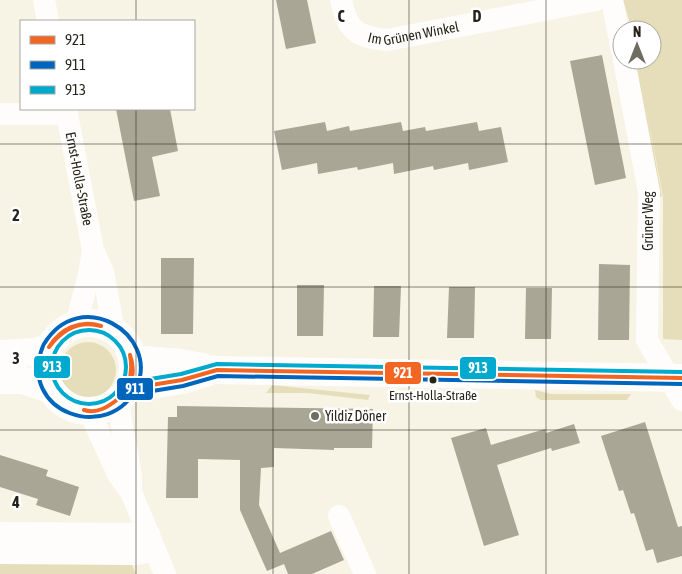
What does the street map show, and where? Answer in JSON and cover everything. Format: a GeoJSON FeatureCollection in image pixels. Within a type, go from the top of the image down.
{"type":"FeatureCollection","features":[{"type":"Feature","properties":{"kind":"main road"},"geometry":{"type":"LineString","coordinates":[[123,394],[132,374],[132,359],[122,339],[114,331],[95,324],[76,325],[56,338],[49,348],[45,364],[50,389],[66,405],[89,412],[105,408],[123,394],[217,370]]}},
{"type":"Feature","properties":{"kind":"main road"},"geometry":{"type":"LineString","coordinates":[[0,354],[36,352],[49,348]]}},
{"type":"Feature","properties":{"kind":"main road"},"geometry":{"type":"LineString","coordinates":[[132,359],[180,363],[217,370],[678,385]]}},
{"type":"Feature","properties":{"kind":"main road"},"geometry":{"type":"LineString","coordinates":[[0,380],[22,380],[50,389]]}},
{"type":"Feature","properties":{"kind":"street"},"geometry":{"type":"LineString","coordinates":[[44,0],[48,20]]}},
{"type":"Feature","properties":{"kind":"street","name":"Im Grünen Winkel"},"geometry":{"type":"LineString","coordinates":[[341,0],[343,12],[352,29],[366,38],[387,40],[596,0]]}},
{"type":"Feature","properties":{"kind":"street"},"geometry":{"type":"LineString","coordinates":[[612,0],[616,20]]}},
{"type":"Feature","properties":{"kind":"street","name":"Grüner Weg"},"geometry":{"type":"LineString","coordinates":[[626,70],[649,192],[646,340],[678,385]]}},
{"type":"Feature","properties":{"kind":"street"},"geometry":{"type":"LineString","coordinates":[[0,114],[66,112]]}},
{"type":"Feature","properties":{"kind":"street","name":"Ernst-Holla-Straße"},"geometry":{"type":"LineString","coordinates":[[66,112],[93,250],[103,272],[114,331]]}},
{"type":"Feature","properties":{"kind":"street","name":"Ernst-Holla-Straße"},"geometry":{"type":"LineString","coordinates":[[76,325],[93,250]]}},
{"type":"Feature","properties":{"kind":"street"},"geometry":{"type":"LineString","coordinates":[[123,394],[119,414],[131,470],[131,492]]}},
{"type":"Feature","properties":{"kind":"street"},"geometry":{"type":"LineString","coordinates":[[89,412],[120,476],[131,492],[165,574]]}},
{"type":"Feature","properties":{"kind":"street"},"geometry":{"type":"LineString","coordinates":[[339,516],[365,574]]}},
{"type":"Feature","properties":{"kind":"street"},"geometry":{"type":"LineString","coordinates":[[0,533],[152,542]]}},
{"type":"Feature","properties":{"kind":"street"},"geometry":{"type":"LineString","coordinates":[[0,553],[137,554],[152,542]]}},
{"type":"Feature","properties":{"kind":"shaded area"},"geometry":{"type":"Polygon","coordinates":[[[623,0],[682,0],[682,340],[663,339],[663,197],[646,107],[662,196],[659,198],[637,70],[662,70],[662,20],[629,20],[623,0]]]}},
{"type":"Feature","properties":{"kind":"shaded area"},"geometry":{"type":"Polygon","coordinates":[[[82,342],[94,342],[104,346],[112,354],[116,370],[112,386],[104,394],[94,398],[82,398],[72,394],[64,386],[60,376],[60,364],[64,354],[72,346],[82,342]]]}},
{"type":"Feature","properties":{"kind":"shaded area"},"geometry":{"type":"Polygon","coordinates":[[[272,385],[370,395],[368,400],[308,393],[266,393],[272,385]]]}},
{"type":"Feature","properties":{"kind":"shaded area"},"geometry":{"type":"Polygon","coordinates":[[[535,390],[551,394],[631,394],[627,400],[541,400],[536,397],[535,390]]]}},
{"type":"Feature","properties":{"kind":"shaded area"},"geometry":{"type":"Polygon","coordinates":[[[0,542],[123,544],[136,574],[0,574],[0,542]]]}},
{"type":"Feature","properties":{"kind":"building"},"geometry":{"type":"Polygon","coordinates":[[[276,0],[307,0],[316,43],[286,49],[276,0]]]}},
{"type":"Feature","properties":{"kind":"building"},"geometry":{"type":"Polygon","coordinates":[[[602,55],[626,178],[595,185],[570,61],[602,55]]]}},
{"type":"Feature","properties":{"kind":"building"},"geometry":{"type":"Polygon","coordinates":[[[116,110],[170,110],[178,151],[152,157],[160,196],[134,201],[116,110]]]}},
{"type":"Feature","properties":{"kind":"building"},"geometry":{"type":"Polygon","coordinates":[[[325,122],[327,131],[349,126],[350,131],[401,122],[403,131],[425,127],[426,131],[477,122],[479,131],[501,127],[508,162],[469,170],[468,163],[434,170],[433,166],[394,174],[393,163],[358,170],[357,167],[318,174],[317,163],[282,170],[274,131],[325,122]]]}},
{"type":"Feature","properties":{"kind":"building"},"geometry":{"type":"Polygon","coordinates":[[[161,258],[194,258],[193,334],[161,334],[161,258]]]}},
{"type":"Feature","properties":{"kind":"building"},"geometry":{"type":"Polygon","coordinates":[[[599,264],[630,265],[629,340],[598,340],[599,264]]]}},
{"type":"Feature","properties":{"kind":"building"},"geometry":{"type":"Polygon","coordinates":[[[297,285],[324,285],[323,336],[297,336],[297,285]]]}},
{"type":"Feature","properties":{"kind":"building"},"geometry":{"type":"Polygon","coordinates":[[[374,286],[401,286],[399,337],[373,337],[374,286]]]}},
{"type":"Feature","properties":{"kind":"building"},"geometry":{"type":"Polygon","coordinates":[[[449,287],[475,287],[474,338],[447,338],[449,287]]]}},
{"type":"Feature","properties":{"kind":"building"},"geometry":{"type":"Polygon","coordinates":[[[526,288],[552,288],[551,339],[525,339],[526,288]]]}},
{"type":"Feature","properties":{"kind":"building"},"geometry":{"type":"Polygon","coordinates":[[[177,406],[373,409],[372,448],[334,448],[334,450],[274,448],[274,467],[261,468],[259,505],[280,553],[331,531],[344,560],[312,574],[288,574],[284,564],[267,571],[240,510],[240,460],[198,459],[198,498],[166,498],[168,417],[177,417],[177,406]]]}},
{"type":"Feature","properties":{"kind":"building"},"geometry":{"type":"Polygon","coordinates":[[[645,422],[678,527],[682,526],[682,556],[657,563],[653,549],[646,551],[634,513],[631,514],[623,490],[619,491],[601,436],[645,422]]]}},
{"type":"Feature","properties":{"kind":"building"},"geometry":{"type":"Polygon","coordinates":[[[574,424],[580,443],[552,451],[551,448],[497,465],[519,535],[484,546],[451,438],[486,428],[491,445],[545,429],[546,433],[574,424]]]}},
{"type":"Feature","properties":{"kind":"building"},"geometry":{"type":"Polygon","coordinates":[[[0,455],[48,470],[46,476],[79,487],[70,516],[36,505],[38,499],[0,487],[0,455]]]}},
{"type":"Feature","properties":{"kind":"transit line","name":"911"},"geometry":{"type":"LineString","coordinates":[[43,346],[38,369],[43,389],[54,404],[70,413],[89,417],[108,414],[124,404],[137,386],[141,367],[137,349],[127,334],[112,323],[95,318],[77,318],[59,327],[44,344]]}},
{"type":"Feature","properties":{"kind":"transit line","name":"921"},"geometry":{"type":"LineString","coordinates":[[49,347],[65,331],[72,328],[85,324],[101,326]]}},
{"type":"Feature","properties":{"kind":"transit line","name":"921"},"geometry":{"type":"LineString","coordinates":[[49,347],[59,335],[71,327],[86,324],[101,326]]}},
{"type":"Feature","properties":{"kind":"transit line","name":"913"},"geometry":{"type":"LineString","coordinates":[[89,330],[110,336],[120,346],[126,367],[120,388],[110,398],[89,404],[68,398],[58,388],[52,367],[58,346],[68,336],[89,330]]}},
{"type":"Feature","properties":{"kind":"transit line","name":"921"},"geometry":{"type":"LineString","coordinates":[[118,399],[130,378],[130,355]]}},
{"type":"Feature","properties":{"kind":"transit line","name":"921"},"geometry":{"type":"LineString","coordinates":[[118,399],[127,389],[132,379],[133,367],[130,355]]}},
{"type":"Feature","properties":{"kind":"transit line","name":"913"},"geometry":{"type":"LineString","coordinates":[[126,383],[181,374],[217,364],[682,372]]}},
{"type":"Feature","properties":{"kind":"transit line","name":"921"},"geometry":{"type":"LineString","coordinates":[[127,389],[182,380],[217,370],[682,378]]}},
{"type":"Feature","properties":{"kind":"transit line","name":"911"},"geometry":{"type":"LineString","coordinates":[[128,395],[183,386],[218,376],[682,384]]}},
{"type":"Feature","properties":{"kind":"transit line","name":"921"},"geometry":{"type":"LineString","coordinates":[[84,410],[102,409],[118,399]]}},
{"type":"Feature","properties":{"kind":"place","name":"Ernst-Holla-Straße"},"geometry":{"type":"Point","coordinates":[433,380]}},
{"type":"Feature","properties":{"kind":"place","name":"Yildiz Döner"},"geometry":{"type":"Point","coordinates":[315,416]}}]}
